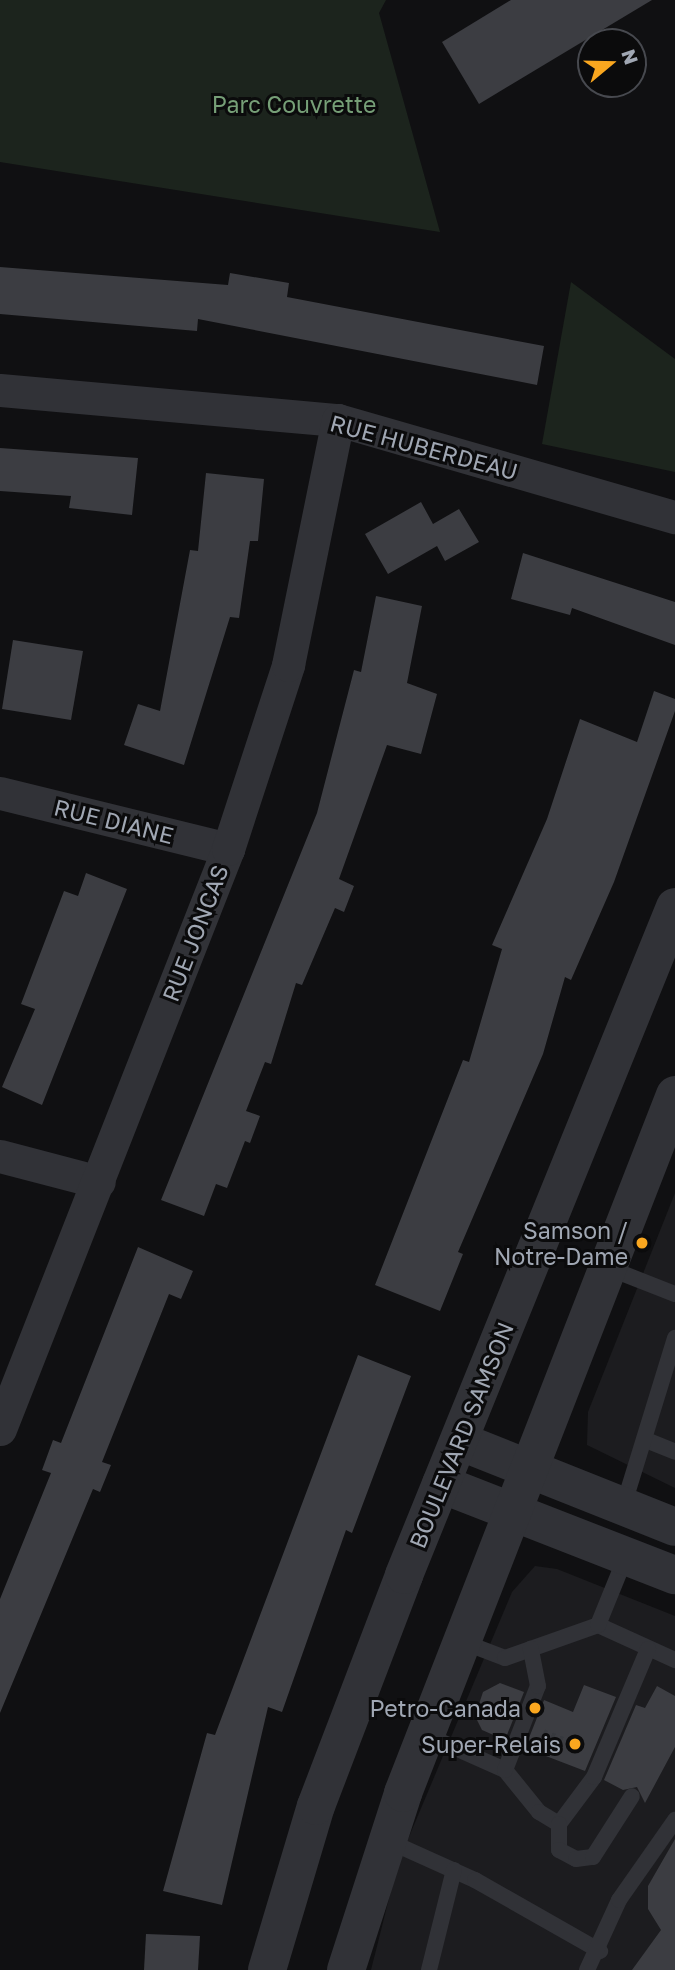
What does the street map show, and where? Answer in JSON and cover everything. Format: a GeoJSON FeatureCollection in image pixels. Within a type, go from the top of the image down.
{"type":"FeatureCollection","features":[{"type":"Feature","properties":{"kind":"street","name":"RUE HUBERDEAU"},"geometry":{"type":"LineString","coordinates":[[0,390],[338,420],[675,517]]}},
{"type":"Feature","properties":{"kind":"street","name":"RUE JONCAS"},"geometry":{"type":"LineString","coordinates":[[0,1429],[228,849],[288,665],[338,420]]}},
{"type":"Feature","properties":{"kind":"street","name":"RUE DIANE"},"geometry":{"type":"LineString","coordinates":[[0,793],[228,849]]}},
{"type":"Feature","properties":{"kind":"street","name":"BOULEVARD SAMSON"},"geometry":{"type":"LineString","coordinates":[[267,1970],[321,1794],[441,1484],[675,907]]}},
{"type":"Feature","properties":{"kind":"street"},"geometry":{"type":"LineString","coordinates":[[346,1970],[386,1840],[527,1470],[675,1095]]}},
{"type":"Feature","properties":{"kind":"street"},"geometry":{"type":"LineString","coordinates":[[0,1156],[99,1182]]}},
{"type":"Feature","properties":{"kind":"street"},"geometry":{"type":"LineString","coordinates":[[459,1441],[675,1527]]}},
{"type":"Feature","properties":{"kind":"street"},"geometry":{"type":"LineString","coordinates":[[441,1484],[675,1574]]}},
{"type":"Feature","properties":{"kind":"lane"},"geometry":{"type":"LineString","coordinates":[[606,1267],[675,1294]]}},
{"type":"Feature","properties":{"kind":"lane"},"geometry":{"type":"LineString","coordinates":[[623,1507],[646,1440],[675,1338]]}},
{"type":"Feature","properties":{"kind":"lane"},"geometry":{"type":"LineString","coordinates":[[646,1440],[675,1451]]}},
{"type":"Feature","properties":{"kind":"lane"},"geometry":{"type":"LineString","coordinates":[[598,1625],[626,1556]]}},
{"type":"Feature","properties":{"kind":"lane"},"geometry":{"type":"LineString","coordinates":[[462,1642],[505,1658],[598,1625],[675,1660]]}},
{"type":"Feature","properties":{"kind":"lane"},"geometry":{"type":"LineString","coordinates":[[505,1770],[538,1686],[530,1648]]}},
{"type":"Feature","properties":{"kind":"lane"},"geometry":{"type":"LineString","coordinates":[[632,1796],[593,1857],[576,1859],[559,1850],[559,1824],[594,1777],[648,1649]]}},
{"type":"Feature","properties":{"kind":"lane"},"geometry":{"type":"LineString","coordinates":[[426,1735],[505,1770],[539,1812],[559,1824]]}},
{"type":"Feature","properties":{"kind":"lane"},"geometry":{"type":"LineString","coordinates":[[587,1970],[600,1951],[619,1900],[675,1820]]}},
{"type":"Feature","properties":{"kind":"lane"},"geometry":{"type":"LineString","coordinates":[[386,1840],[454,1870],[600,1951]]}},
{"type":"Feature","properties":{"kind":"lane"},"geometry":{"type":"LineString","coordinates":[[429,1970],[454,1870]]}},
{"type":"Feature","properties":{"kind":"shaded area"},"geometry":{"type":"Polygon","coordinates":[[[675,1193],[675,1488],[587,1445],[588,1412],[675,1193]]]}},
{"type":"Feature","properties":{"kind":"shaded area"},"geometry":{"type":"Polygon","coordinates":[[[535,1566],[557,1569],[675,1616],[675,1970],[371,1970],[398,1863],[512,1592],[535,1566]]]}},
{"type":"Feature","properties":{"kind":"green space","name":"Parc Couvrette"},"geometry":{"type":"Polygon","coordinates":[[[0,0],[386,0],[379,13],[440,232],[0,162],[0,0]]]}},
{"type":"Feature","properties":{"kind":"green space"},"geometry":{"type":"Polygon","coordinates":[[[571,282],[675,359],[675,472],[542,444],[571,282]]]}},
{"type":"Feature","properties":{"kind":"building"},"geometry":{"type":"Polygon","coordinates":[[[511,0],[652,0],[605,28],[577,28],[577,45],[479,104],[442,42],[511,0]]]}},
{"type":"Feature","properties":{"kind":"building"},"geometry":{"type":"Polygon","coordinates":[[[0,267],[228,285],[230,273],[289,283],[287,297],[544,346],[537,385],[198,319],[197,331],[0,314],[0,267]]]}},
{"type":"Feature","properties":{"kind":"building"},"geometry":{"type":"Polygon","coordinates":[[[0,448],[138,458],[132,515],[69,508],[71,496],[0,491],[0,448]]]}},
{"type":"Feature","properties":{"kind":"building"},"geometry":{"type":"Polygon","coordinates":[[[206,473],[264,479],[258,541],[250,541],[239,618],[230,617],[184,765],[124,745],[138,704],[160,711],[190,550],[198,551],[206,473]]]}},
{"type":"Feature","properties":{"kind":"building"},"geometry":{"type":"Polygon","coordinates":[[[421,502],[433,524],[459,509],[479,542],[445,561],[437,546],[388,574],[365,534],[421,502]]]}},
{"type":"Feature","properties":{"kind":"building"},"geometry":{"type":"Polygon","coordinates":[[[523,553],[675,602],[675,645],[572,608],[570,615],[511,599],[523,553]]]}},
{"type":"Feature","properties":{"kind":"building"},"geometry":{"type":"Polygon","coordinates":[[[376,596],[422,606],[407,683],[437,694],[421,754],[387,745],[339,879],[354,886],[344,912],[335,908],[302,985],[296,983],[271,1064],[265,1062],[246,1111],[260,1116],[250,1143],[245,1141],[227,1188],[216,1184],[204,1216],[161,1200],[317,813],[354,670],[361,672],[376,596]]]}},
{"type":"Feature","properties":{"kind":"building"},"geometry":{"type":"Polygon","coordinates":[[[13,640],[83,651],[71,720],[2,709],[13,640]]]}},
{"type":"Feature","properties":{"kind":"building"},"geometry":{"type":"Polygon","coordinates":[[[654,691],[675,699],[675,711],[614,882],[571,980],[565,977],[543,1054],[458,1252],[463,1254],[440,1311],[375,1285],[463,1060],[469,1062],[502,949],[492,945],[547,819],[580,719],[637,742],[654,691]]]}},
{"type":"Feature","properties":{"kind":"building"},"geometry":{"type":"Polygon","coordinates":[[[86,873],[127,889],[42,1105],[2,1087],[35,1009],[21,1004],[64,891],[78,896],[86,873]]]}},
{"type":"Feature","properties":{"kind":"building"},"geometry":{"type":"Polygon","coordinates":[[[138,1247],[193,1271],[181,1299],[169,1294],[102,1462],[111,1465],[100,1492],[93,1489],[0,1713],[0,1599],[51,1473],[42,1470],[53,1440],[61,1443],[138,1247]]]}},
{"type":"Feature","properties":{"kind":"building"},"geometry":{"type":"Polygon","coordinates":[[[358,1355],[411,1376],[352,1533],[346,1530],[282,1712],[268,1707],[222,1905],[163,1891],[207,1733],[215,1735],[358,1355]]]}},
{"type":"Feature","properties":{"kind":"building"},"geometry":{"type":"Polygon","coordinates":[[[500,1683],[524,1692],[505,1740],[482,1730],[475,1716],[483,1692],[500,1683]]]}},
{"type":"Feature","properties":{"kind":"building"},"geometry":{"type":"Polygon","coordinates":[[[584,1685],[616,1697],[585,1771],[525,1748],[544,1700],[573,1712],[584,1685]]]}},
{"type":"Feature","properties":{"kind":"building"},"geometry":{"type":"Polygon","coordinates":[[[657,1686],[675,1696],[675,1747],[645,1803],[637,1787],[623,1790],[604,1780],[636,1705],[645,1708],[657,1686]]]}},
{"type":"Feature","properties":{"kind":"building"},"geometry":{"type":"Polygon","coordinates":[[[675,1839],[675,1970],[632,1970],[661,1930],[648,1909],[648,1886],[675,1839]]]}},
{"type":"Feature","properties":{"kind":"building"},"geometry":{"type":"Polygon","coordinates":[[[146,1934],[200,1936],[198,1970],[144,1970],[146,1934]]]}},
{"type":"Feature","properties":{"kind":"place","name":"Samson / Notre-Dame"},"geometry":{"type":"Point","coordinates":[642,1243]}},
{"type":"Feature","properties":{"kind":"place","name":"Petro-Canada"},"geometry":{"type":"Point","coordinates":[535,1708]}},
{"type":"Feature","properties":{"kind":"place","name":"Super-Relais"},"geometry":{"type":"Point","coordinates":[575,1744]}}]}
